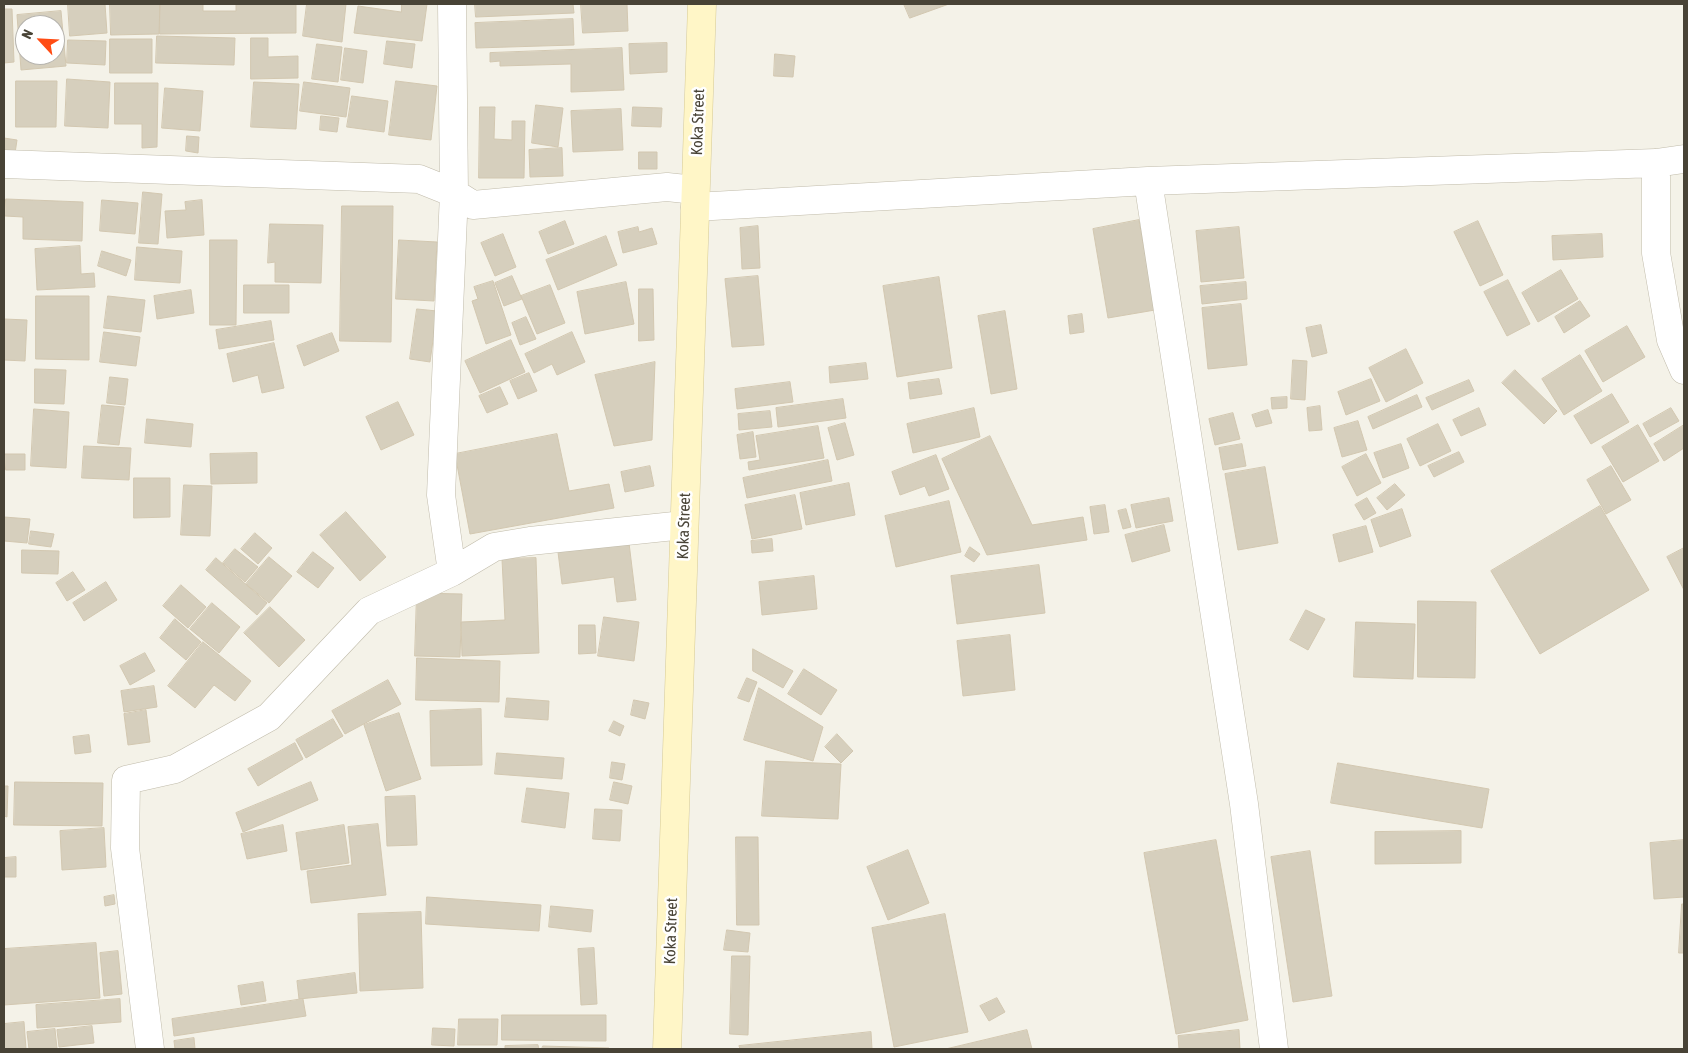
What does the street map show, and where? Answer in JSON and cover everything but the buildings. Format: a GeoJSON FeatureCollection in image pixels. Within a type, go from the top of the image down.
{"type":"FeatureCollection","features":[{"type":"Feature","properties":{"kind":"main road","name":"Koka Street"},"geometry":{"type":"LineString","coordinates":[[667,1049],[702,4]]}},
{"type":"Feature","properties":{"kind":"street"},"geometry":{"type":"LineString","coordinates":[[452,4],[454,193],[441,494],[452,572]]}},
{"type":"Feature","properties":{"kind":"street"},"geometry":{"type":"LineString","coordinates":[[4,164],[419,179],[454,193],[473,205],[667,187],[695,198],[1656,164],[1684,159]]}},
{"type":"Feature","properties":{"kind":"street"},"geometry":{"type":"LineString","coordinates":[[1656,164],[1656,253],[1671,340],[1684,370]]}},
{"type":"Feature","properties":{"kind":"street"},"geometry":{"type":"LineString","coordinates":[[1148,181],[1244,804],[1274,1049]]}},
{"type":"Feature","properties":{"kind":"street"},"geometry":{"type":"LineString","coordinates":[[150,1049],[125,848],[126,780],[175,769],[270,717],[369,611],[452,572],[494,547],[530,540],[684,525]]}}]}
